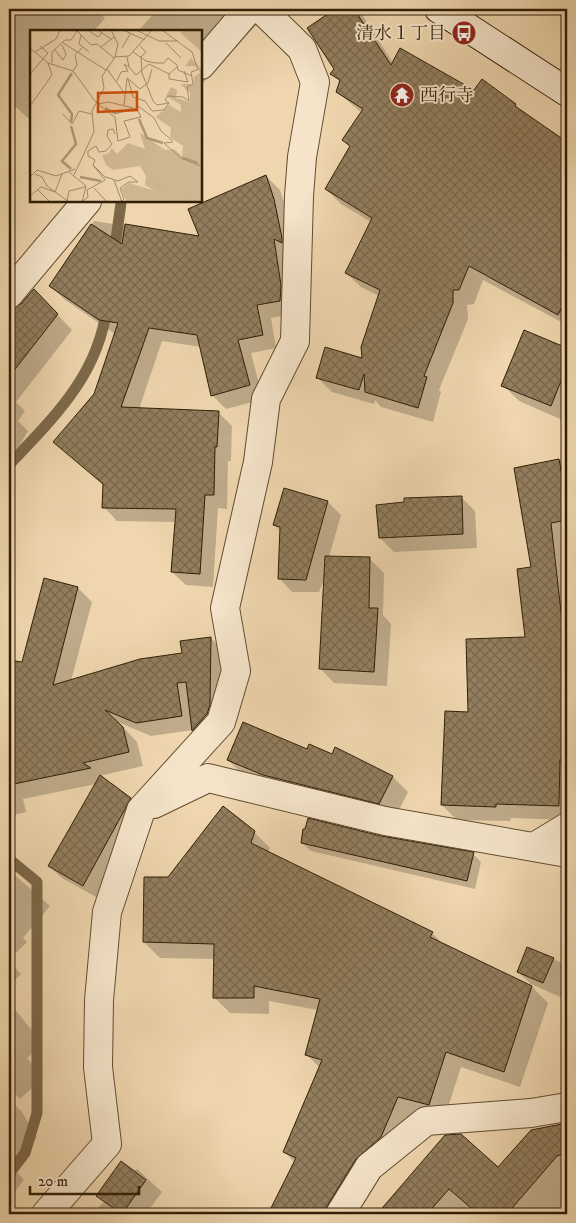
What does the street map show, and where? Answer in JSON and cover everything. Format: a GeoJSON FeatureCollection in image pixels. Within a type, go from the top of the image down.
{"type":"FeatureCollection","features":[{"type":"Feature","properties":{"kind":"street"},"geometry":{"type":"LineString","coordinates":[[202,64],[249,9]]}},
{"type":"Feature","properties":{"kind":"street"},"geometry":{"type":"LineString","coordinates":[[46,1214],[107,1144],[98,1067],[99,1000],[107,912],[141,810],[221,722],[236,672],[225,608],[258,462],[266,399],[295,341],[299,196],[302,157],[315,82],[302,49],[262,9]]}},
{"type":"Feature","properties":{"kind":"street"},"geometry":{"type":"LineString","coordinates":[[439,9],[567,92]]}},
{"type":"Feature","properties":{"kind":"street"},"geometry":{"type":"LineString","coordinates":[[9,294],[86,202]]}},
{"type":"Feature","properties":{"kind":"street"},"geometry":{"type":"LineString","coordinates":[[141,810],[208,778],[385,821],[567,853]]}},
{"type":"Feature","properties":{"kind":"street"},"geometry":{"type":"LineString","coordinates":[[534,847],[567,827]]}},
{"type":"Feature","properties":{"kind":"street"},"geometry":{"type":"LineString","coordinates":[[340,1214],[370,1167],[426,1122],[531,1113],[567,1107]]}},
{"type":"Feature","properties":{"kind":"building"},"geometry":{"type":"Polygon","coordinates":[[[335,9],[354,9],[391,65],[400,48],[474,90],[482,79],[516,104],[515,106],[567,142],[567,297],[558,315],[469,266],[459,290],[453,290],[453,303],[424,376],[427,377],[418,408],[365,392],[364,374],[359,390],[316,378],[325,347],[362,358],[361,347],[380,290],[345,273],[372,218],[325,189],[350,146],[342,140],[363,109],[336,92],[340,80],[330,74],[334,69],[307,28],[335,9]]]}},
{"type":"Feature","properties":{"kind":"building"},"geometry":{"type":"Polygon","coordinates":[[[266,175],[274,199],[282,238],[282,243],[274,239],[281,285],[280,301],[257,305],[263,335],[238,340],[250,385],[211,396],[197,335],[149,328],[121,407],[219,411],[217,447],[215,447],[214,495],[205,495],[200,574],[171,572],[176,509],[102,508],[103,484],[53,442],[94,394],[118,323],[99,320],[49,286],[91,224],[122,244],[125,224],[199,236],[188,209],[266,175]]]}},
{"type":"Feature","properties":{"kind":"building"},"geometry":{"type":"Polygon","coordinates":[[[34,289],[58,314],[9,377],[9,309],[21,304],[34,289]]]}},
{"type":"Feature","properties":{"kind":"building"},"geometry":{"type":"Polygon","coordinates":[[[524,330],[567,348],[567,366],[551,406],[501,386],[524,330]]]}},
{"type":"Feature","properties":{"kind":"building"},"geometry":{"type":"Polygon","coordinates":[[[559,459],[567,503],[567,520],[551,523],[567,665],[566,760],[560,760],[559,806],[496,804],[496,807],[441,805],[445,711],[468,712],[466,639],[525,637],[517,569],[531,567],[514,468],[559,459]]]}},
{"type":"Feature","properties":{"kind":"building"},"geometry":{"type":"Polygon","coordinates":[[[284,488],[328,501],[306,580],[278,579],[280,527],[273,525],[284,488]]]}},
{"type":"Feature","properties":{"kind":"building"},"geometry":{"type":"Polygon","coordinates":[[[462,496],[463,534],[379,538],[376,505],[404,502],[404,498],[462,496]]]}},
{"type":"Feature","properties":{"kind":"building"},"geometry":{"type":"Polygon","coordinates":[[[325,556],[370,557],[369,608],[378,608],[374,672],[319,669],[325,556]]]}},
{"type":"Feature","properties":{"kind":"building"},"geometry":{"type":"Polygon","coordinates":[[[44,578],[78,587],[53,685],[140,659],[182,653],[180,641],[211,637],[210,705],[207,714],[192,731],[186,682],[177,683],[182,716],[136,723],[105,710],[123,727],[129,752],[83,763],[91,768],[9,785],[9,660],[22,662],[44,578]]]}},
{"type":"Feature","properties":{"kind":"building"},"geometry":{"type":"Polygon","coordinates":[[[243,722],[307,749],[309,744],[332,754],[335,747],[393,776],[379,804],[263,775],[227,760],[243,722]]]}},
{"type":"Feature","properties":{"kind":"building"},"geometry":{"type":"Polygon","coordinates":[[[100,775],[131,798],[83,886],[48,866],[100,775]]]}},
{"type":"Feature","properties":{"kind":"building"},"geometry":{"type":"Polygon","coordinates":[[[223,806],[255,831],[251,843],[433,932],[430,937],[532,986],[504,1072],[446,1052],[429,1105],[398,1097],[381,1137],[356,1159],[324,1214],[268,1214],[296,1158],[283,1152],[322,1060],[305,1055],[320,999],[254,986],[254,998],[213,998],[214,944],[143,942],[144,877],[168,877],[223,806]]]}},
{"type":"Feature","properties":{"kind":"building"},"geometry":{"type":"Polygon","coordinates":[[[308,818],[381,836],[474,852],[467,881],[301,843],[303,829],[305,829],[308,818]]]}},
{"type":"Feature","properties":{"kind":"building"},"geometry":{"type":"Polygon","coordinates":[[[527,947],[554,958],[543,983],[517,972],[527,947]]]}},
{"type":"Feature","properties":{"kind":"building"},"geometry":{"type":"Polygon","coordinates":[[[567,1123],[567,1152],[557,1156],[507,1214],[478,1214],[449,1189],[427,1214],[377,1214],[445,1135],[461,1134],[498,1167],[531,1130],[567,1123]]]}},
{"type":"Feature","properties":{"kind":"building"},"geometry":{"type":"Polygon","coordinates":[[[121,1161],[146,1180],[122,1214],[96,1196],[121,1161]]]}},
{"type":"Feature","properties":{"kind":"waterway"},"geometry":{"type":"LineString","coordinates":[[114,254],[121,203]]}},
{"type":"Feature","properties":{"kind":"waterway"},"geometry":{"type":"LineString","coordinates":[[9,465],[42,430],[72,394],[84,375],[102,332],[107,307]]}},
{"type":"Feature","properties":{"kind":"waterway"},"geometry":{"type":"LineString","coordinates":[[9,859],[37,882],[37,1113],[25,1153],[9,1174]]}},
{"type":"Feature","properties":{"kind":"place","name":"清水１丁目"},"geometry":{"type":"Point","coordinates":[464,33]}},
{"type":"Feature","properties":{"kind":"place","name":"西行寺"},"geometry":{"type":"Point","coordinates":[402,95]}}]}
